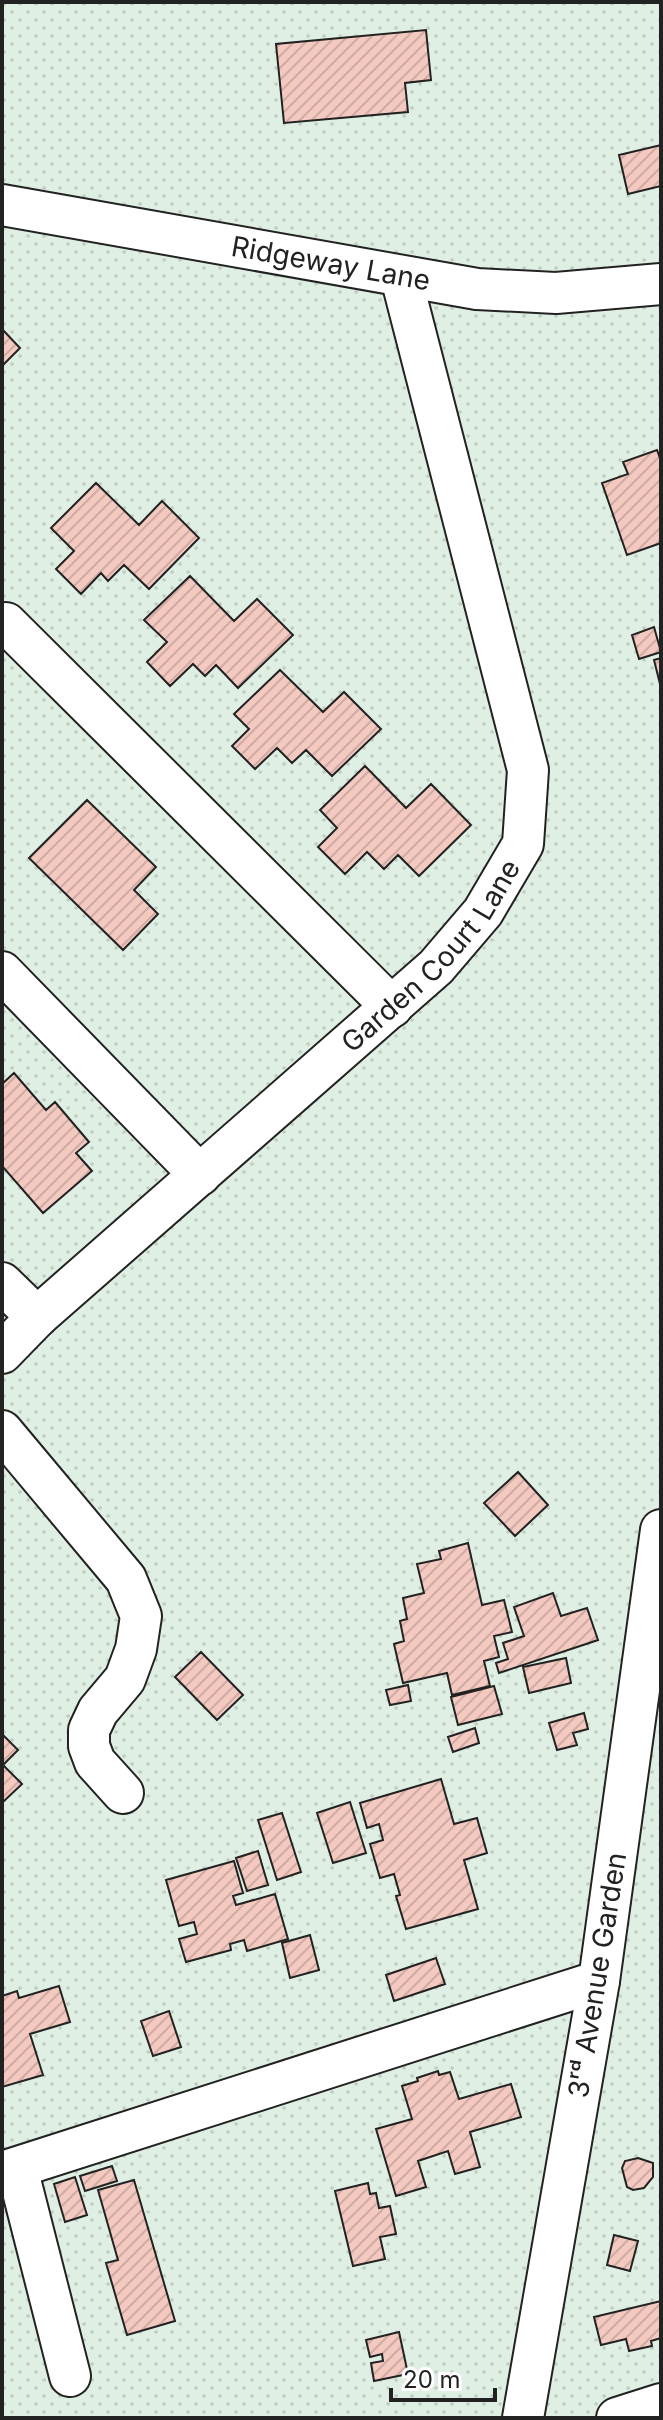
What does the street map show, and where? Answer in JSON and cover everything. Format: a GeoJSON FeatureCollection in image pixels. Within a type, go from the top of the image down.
{"type":"FeatureCollection","features":[{"type":"Feature","properties":{"kind":"street","name":"Ridgeway Lane"},"geometry":{"type":"LineString","coordinates":[[2,205],[477,289],[556,293],[661,284]]}},
{"type":"Feature","properties":{"kind":"street","name":"Garden Court Lane"},"geometry":{"type":"LineString","coordinates":[[2,1353],[37,1317],[436,967],[483,912],[523,844],[528,770],[401,277]]}},
{"type":"Feature","properties":{"kind":"street"},"geometry":{"type":"LineString","coordinates":[[6,623],[392,1007]]}},
{"type":"Feature","properties":{"kind":"street"},"geometry":{"type":"LineString","coordinates":[[2,972],[200,1175]]}},
{"type":"Feature","properties":{"kind":"street"},"geometry":{"type":"LineString","coordinates":[[2,1283],[37,1317]]}},
{"type":"Feature","properties":{"kind":"street"},"geometry":{"type":"LineString","coordinates":[[2,1431],[126,1579],[141,1616],[136,1649],[125,1679],[98,1711],[89,1730],[89,1746],[95,1762],[123,1793]]}},
{"type":"Feature","properties":{"kind":"street","name":"3ʳᵈ Avenue Garden"},"geometry":{"type":"LineString","coordinates":[[523,2418],[599,1981],[661,1530]]}},
{"type":"Feature","properties":{"kind":"street"},"geometry":{"type":"LineString","coordinates":[[70,2376],[10,2170],[599,1981]]}},
{"type":"Feature","properties":{"kind":"street"},"geometry":{"type":"LineString","coordinates":[[617,2418],[661,2404]]}},
{"type":"Feature","properties":{"kind":"green space"},"geometry":{"type":"Polygon","coordinates":[[[2,2],[661,2],[661,2418],[2,2418],[2,2]]]}},
{"type":"Feature","properties":{"kind":"building"},"geometry":{"type":"Polygon","coordinates":[[[426,30],[431,80],[405,83],[408,112],[284,123],[276,44],[426,30]]]}},
{"type":"Feature","properties":{"kind":"building"},"geometry":{"type":"Polygon","coordinates":[[[661,145],[661,186],[628,194],[619,155],[661,145]]]}},
{"type":"Feature","properties":{"kind":"building"},"geometry":{"type":"Polygon","coordinates":[[[2,329],[20,348],[2,366],[2,329]]]}},
{"type":"Feature","properties":{"kind":"building"},"geometry":{"type":"Polygon","coordinates":[[[657,450],[661,461],[661,543],[627,555],[602,483],[628,474],[623,462],[657,450]]]}},
{"type":"Feature","properties":{"kind":"building"},"geometry":{"type":"Polygon","coordinates":[[[96,483],[139,525],[162,501],[199,538],[149,589],[124,565],[108,581],[101,573],[81,594],[56,569],[74,551],[51,528],[96,483]]]}},
{"type":"Feature","properties":{"kind":"building"},"geometry":{"type":"Polygon","coordinates":[[[190,576],[234,621],[257,599],[293,635],[238,688],[216,665],[205,676],[193,664],[170,686],[147,662],[167,642],[144,620],[190,576]]]}},
{"type":"Feature","properties":{"kind":"building"},"geometry":{"type":"Polygon","coordinates":[[[654,627],[661,652],[639,659],[632,635],[654,627]]]}},
{"type":"Feature","properties":{"kind":"building"},"geometry":{"type":"Polygon","coordinates":[[[661,658],[661,688],[654,660],[661,658]]]}},
{"type":"Feature","properties":{"kind":"building"},"geometry":{"type":"Polygon","coordinates":[[[280,670],[323,712],[344,692],[381,729],[332,776],[306,750],[292,763],[277,748],[255,769],[232,746],[249,729],[234,714],[280,670]]]}},
{"type":"Feature","properties":{"kind":"building"},"geometry":{"type":"Polygon","coordinates":[[[365,766],[406,808],[431,784],[471,825],[419,876],[398,855],[384,869],[367,852],[345,874],[318,847],[337,828],[320,810],[365,766]]]}},
{"type":"Feature","properties":{"kind":"building"},"geometry":{"type":"Polygon","coordinates":[[[87,800],[156,867],[134,890],[158,914],[123,950],[29,858],[87,800]]]}},
{"type":"Feature","properties":{"kind":"building"},"geometry":{"type":"Polygon","coordinates":[[[14,1073],[46,1110],[55,1102],[89,1142],[76,1153],[92,1171],[43,1213],[2,1166],[2,1084],[14,1073]]]}},
{"type":"Feature","properties":{"kind":"building"},"geometry":{"type":"Polygon","coordinates":[[[518,1472],[548,1505],[515,1536],[484,1503],[518,1472]]]}},
{"type":"Feature","properties":{"kind":"building"},"geometry":{"type":"Polygon","coordinates":[[[468,1543],[482,1605],[504,1600],[512,1632],[494,1636],[499,1657],[484,1661],[490,1686],[452,1695],[447,1673],[403,1683],[394,1644],[404,1641],[400,1621],[407,1619],[403,1598],[424,1593],[417,1564],[441,1559],[439,1551],[468,1543]]]}},
{"type":"Feature","properties":{"kind":"building"},"geometry":{"type":"Polygon","coordinates":[[[553,1593],[561,1616],[587,1608],[598,1640],[499,1673],[496,1663],[508,1659],[503,1643],[524,1636],[514,1607],[553,1593]]]}},
{"type":"Feature","properties":{"kind":"building"},"geometry":{"type":"Polygon","coordinates":[[[201,1652],[243,1695],[217,1720],[175,1677],[201,1652]]]}},
{"type":"Feature","properties":{"kind":"building"},"geometry":{"type":"Polygon","coordinates":[[[566,1658],[571,1683],[529,1693],[523,1667],[566,1658]]]}},
{"type":"Feature","properties":{"kind":"building"},"geometry":{"type":"Polygon","coordinates":[[[408,1685],[411,1701],[390,1705],[386,1690],[408,1685]]]}},
{"type":"Feature","properties":{"kind":"building"},"geometry":{"type":"Polygon","coordinates":[[[494,1686],[502,1714],[458,1725],[451,1697],[494,1686]]]}},
{"type":"Feature","properties":{"kind":"building"},"geometry":{"type":"Polygon","coordinates":[[[584,1713],[588,1729],[573,1733],[577,1745],[557,1750],[549,1723],[584,1713]]]}},
{"type":"Feature","properties":{"kind":"building"},"geometry":{"type":"Polygon","coordinates":[[[475,1728],[479,1743],[453,1752],[448,1737],[475,1728]]]}},
{"type":"Feature","properties":{"kind":"building"},"geometry":{"type":"Polygon","coordinates":[[[2,1734],[18,1750],[3,1765],[22,1784],[2,1803],[2,1734]]]}},
{"type":"Feature","properties":{"kind":"building"},"geometry":{"type":"Polygon","coordinates":[[[441,1779],[454,1824],[477,1818],[487,1853],[464,1860],[478,1909],[406,1929],[396,1896],[400,1895],[394,1874],[380,1878],[370,1844],[383,1840],[379,1824],[367,1828],[360,1803],[441,1779]]]}},
{"type":"Feature","properties":{"kind":"building"},"geometry":{"type":"Polygon","coordinates":[[[350,1802],[366,1853],[333,1863],[317,1813],[350,1802]]]}},
{"type":"Feature","properties":{"kind":"building"},"geometry":{"type":"Polygon","coordinates":[[[282,1813],[301,1872],[277,1880],[258,1820],[282,1813]]]}},
{"type":"Feature","properties":{"kind":"building"},"geometry":{"type":"Polygon","coordinates":[[[258,1851],[268,1885],[247,1891],[236,1858],[258,1851]]]}},
{"type":"Feature","properties":{"kind":"building"},"geometry":{"type":"Polygon","coordinates":[[[234,1861],[243,1893],[233,1896],[236,1905],[275,1894],[288,1939],[247,1951],[244,1940],[230,1944],[231,1950],[186,1962],[179,1939],[197,1934],[194,1922],[179,1926],[166,1880],[234,1861]]]}},
{"type":"Feature","properties":{"kind":"building"},"geometry":{"type":"Polygon","coordinates":[[[310,1935],[319,1970],[290,1978],[282,1943],[310,1935]]]}},
{"type":"Feature","properties":{"kind":"building"},"geometry":{"type":"Polygon","coordinates":[[[436,1958],[445,1984],[394,2001],[386,1975],[436,1958]]]}},
{"type":"Feature","properties":{"kind":"building"},"geometry":{"type":"Polygon","coordinates":[[[59,1986],[70,2022],[30,2034],[43,2075],[2,2087],[2,1996],[17,1991],[19,1998],[59,1986]]]}},
{"type":"Feature","properties":{"kind":"building"},"geometry":{"type":"Polygon","coordinates":[[[169,2011],[181,2047],[153,2056],[141,2021],[169,2011]]]}},
{"type":"Feature","properties":{"kind":"building"},"geometry":{"type":"Polygon","coordinates":[[[438,2071],[439,2075],[450,2072],[459,2099],[511,2084],[521,2117],[470,2132],[480,2167],[455,2174],[448,2151],[418,2161],[426,2187],[396,2196],[376,2129],[412,2119],[402,2086],[438,2071]]]}},
{"type":"Feature","properties":{"kind":"building"},"geometry":{"type":"Polygon","coordinates":[[[638,2158],[653,2163],[653,2177],[644,2188],[633,2190],[627,2187],[622,2168],[625,2161],[638,2158]]]}},
{"type":"Feature","properties":{"kind":"building"},"geometry":{"type":"Polygon","coordinates":[[[112,2166],[117,2181],[85,2191],[80,2176],[112,2166]]]}},
{"type":"Feature","properties":{"kind":"building"},"geometry":{"type":"Polygon","coordinates":[[[75,2177],[87,2215],[65,2222],[54,2184],[75,2177]]]}},
{"type":"Feature","properties":{"kind":"building"},"geometry":{"type":"Polygon","coordinates":[[[134,2180],[175,2321],[127,2335],[106,2263],[118,2260],[98,2190],[134,2180]]]}},
{"type":"Feature","properties":{"kind":"building"},"geometry":{"type":"Polygon","coordinates":[[[368,2183],[370,2194],[376,2193],[379,2208],[390,2206],[396,2234],[380,2237],[385,2259],[353,2266],[335,2191],[368,2183]]]}},
{"type":"Feature","properties":{"kind":"building"},"geometry":{"type":"Polygon","coordinates":[[[614,2235],[638,2241],[630,2271],[607,2265],[614,2235]]]}},
{"type":"Feature","properties":{"kind":"building"},"geometry":{"type":"Polygon","coordinates":[[[661,2301],[661,2338],[651,2341],[652,2346],[629,2351],[626,2339],[601,2345],[594,2317],[661,2301]]]}},
{"type":"Feature","properties":{"kind":"building"},"geometry":{"type":"Polygon","coordinates":[[[399,2332],[408,2374],[374,2381],[371,2363],[383,2361],[382,2354],[370,2357],[366,2340],[399,2332]]]}}]}
